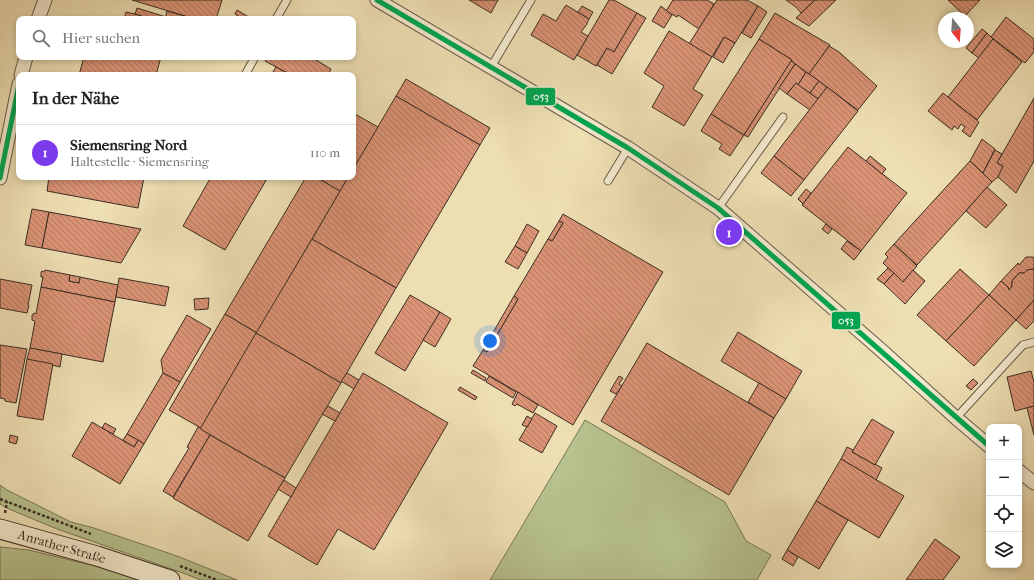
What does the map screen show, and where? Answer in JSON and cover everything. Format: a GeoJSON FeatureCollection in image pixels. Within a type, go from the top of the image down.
{"type":"FeatureCollection","features":[{"type":"Feature","properties":{"kind":"street"},"geometry":{"type":"LineString","coordinates":[[39,16],[45,0]]}},
{"type":"Feature","properties":{"kind":"street"},"geometry":{"type":"LineString","coordinates":[[377,0],[628,148],[718,208],[986,443]]}},
{"type":"Feature","properties":{"kind":"street"},"geometry":{"type":"LineString","coordinates":[[22,72],[25,60]]}},
{"type":"Feature","properties":{"kind":"street"},"geometry":{"type":"LineString","coordinates":[[0,178],[16,99]]}},
{"type":"Feature","properties":{"kind":"street"},"geometry":{"type":"LineString","coordinates":[[1022,473],[1034,483]]}},
{"type":"Feature","properties":{"kind":"street","name":"Anrather Straße"},"geometry":{"type":"LineString","coordinates":[[0,529],[98,556],[170,580]]}},
{"type":"Feature","properties":{"kind":"lane"},"geometry":{"type":"LineString","coordinates":[[278,16],[287,0]]}},
{"type":"Feature","properties":{"kind":"lane"},"geometry":{"type":"LineString","coordinates":[[491,67],[531,0]]}},
{"type":"Feature","properties":{"kind":"lane"},"geometry":{"type":"LineString","coordinates":[[247,72],[253,60]]}},
{"type":"Feature","properties":{"kind":"lane"},"geometry":{"type":"LineString","coordinates":[[718,208],[783,117]]}},
{"type":"Feature","properties":{"kind":"lane"},"geometry":{"type":"LineString","coordinates":[[608,181],[628,148]]}},
{"type":"Feature","properties":{"kind":"lane"},"geometry":{"type":"LineString","coordinates":[[956,418],[1023,345],[1034,342]]}},
{"type":"Feature","properties":{"kind":"green space"},"geometry":{"type":"Polygon","coordinates":[[[585,420],[725,502],[746,541],[771,555],[757,580],[490,580],[585,420]]]}},
{"type":"Feature","properties":{"kind":"green space"},"geometry":{"type":"Polygon","coordinates":[[[0,485],[71,522],[94,528],[177,556],[237,580],[201,580],[57,529],[0,504],[0,485]]]}},
{"type":"Feature","properties":{"kind":"green space"},"geometry":{"type":"Polygon","coordinates":[[[0,547],[29,550],[147,580],[0,580],[0,547]]]}},
{"type":"Feature","properties":{"kind":"building"},"geometry":{"type":"Polygon","coordinates":[[[132,0],[222,0],[217,16],[185,16],[132,0]]]}},
{"type":"Feature","properties":{"kind":"building"},"geometry":{"type":"Polygon","coordinates":[[[469,0],[498,0],[491,13],[469,0]]]}},
{"type":"Feature","properties":{"kind":"building"},"geometry":{"type":"Polygon","coordinates":[[[609,0],[614,0],[637,13],[614,52],[607,48],[596,66],[577,55],[609,0]]]}},
{"type":"Feature","properties":{"kind":"building"},"geometry":{"type":"Polygon","coordinates":[[[673,0],[707,0],[714,4],[699,29],[678,15],[677,17],[666,11],[673,0]]]}},
{"type":"Feature","properties":{"kind":"building"},"geometry":{"type":"Polygon","coordinates":[[[717,0],[747,0],[758,6],[735,43],[724,37],[712,57],[689,44],[717,0]]]}},
{"type":"Feature","properties":{"kind":"building"},"geometry":{"type":"Polygon","coordinates":[[[786,0],[815,0],[801,13],[796,7],[786,0]]]}},
{"type":"Feature","properties":{"kind":"building"},"geometry":{"type":"Polygon","coordinates":[[[815,0],[836,0],[809,26],[796,18],[815,0]]]}},
{"type":"Feature","properties":{"kind":"building"},"geometry":{"type":"Polygon","coordinates":[[[948,0],[980,0],[969,12],[961,12],[948,0]]]}},
{"type":"Feature","properties":{"kind":"building"},"geometry":{"type":"Polygon","coordinates":[[[566,5],[589,19],[581,32],[588,36],[574,60],[531,35],[543,14],[556,21],[566,5]]]}},
{"type":"Feature","properties":{"kind":"building"},"geometry":{"type":"Polygon","coordinates":[[[582,6],[593,12],[589,19],[578,12],[582,6]]]}},
{"type":"Feature","properties":{"kind":"building"},"geometry":{"type":"Polygon","coordinates":[[[661,6],[672,15],[664,28],[652,21],[661,6]]]}},
{"type":"Feature","properties":{"kind":"building"},"geometry":{"type":"Polygon","coordinates":[[[758,6],[767,12],[751,38],[742,33],[758,6]]]}},
{"type":"Feature","properties":{"kind":"building"},"geometry":{"type":"Polygon","coordinates":[[[137,8],[163,16],[141,16],[135,14],[137,8]]]}},
{"type":"Feature","properties":{"kind":"building"},"geometry":{"type":"Polygon","coordinates":[[[237,10],[247,16],[238,16],[235,14],[237,10]]]}},
{"type":"Feature","properties":{"kind":"building"},"geometry":{"type":"Polygon","coordinates":[[[167,11],[184,16],[166,16],[167,11]]]}},
{"type":"Feature","properties":{"kind":"building"},"geometry":{"type":"Polygon","coordinates":[[[126,12],[141,16],[125,16],[126,12]]]}},
{"type":"Feature","properties":{"kind":"building"},"geometry":{"type":"Polygon","coordinates":[[[637,13],[646,18],[612,74],[597,65],[607,48],[614,52],[637,13]]]}},
{"type":"Feature","properties":{"kind":"building"},"geometry":{"type":"Polygon","coordinates":[[[775,13],[830,45],[809,74],[791,61],[792,60],[759,39],[775,13]]]}},
{"type":"Feature","properties":{"kind":"building"},"geometry":{"type":"Polygon","coordinates":[[[1006,17],[1034,39],[1034,52],[1025,63],[991,37],[1006,17]]]}},
{"type":"Feature","properties":{"kind":"building"},"geometry":{"type":"Polygon","coordinates":[[[982,29],[987,33],[972,53],[966,48],[974,48],[974,38],[982,29]]]}},
{"type":"Feature","properties":{"kind":"building"},"geometry":{"type":"Polygon","coordinates":[[[669,31],[712,57],[693,89],[703,95],[684,126],[652,107],[664,86],[644,73],[669,31]]]}},
{"type":"Feature","properties":{"kind":"building"},"geometry":{"type":"Polygon","coordinates":[[[987,33],[993,39],[979,58],[972,53],[987,33]]]}},
{"type":"Feature","properties":{"kind":"building"},"geometry":{"type":"Polygon","coordinates":[[[724,37],[735,43],[723,63],[713,57],[724,37]]]}},
{"type":"Feature","properties":{"kind":"building"},"geometry":{"type":"Polygon","coordinates":[[[759,39],[792,60],[744,135],[711,114],[759,39]]]}},
{"type":"Feature","properties":{"kind":"building"},"geometry":{"type":"Polygon","coordinates":[[[993,39],[1022,62],[977,120],[948,97],[993,39]]]}},
{"type":"Feature","properties":{"kind":"building"},"geometry":{"type":"Polygon","coordinates":[[[829,46],[839,52],[877,86],[858,110],[809,74],[829,46]]]}},
{"type":"Feature","properties":{"kind":"building"},"geometry":{"type":"Polygon","coordinates":[[[83,60],[160,60],[157,72],[80,72],[83,60]]]}},
{"type":"Feature","properties":{"kind":"building"},"geometry":{"type":"Polygon","coordinates":[[[316,60],[331,69],[330,72],[285,72],[265,61],[316,60]]]}},
{"type":"Feature","properties":{"kind":"building"},"geometry":{"type":"Polygon","coordinates":[[[791,61],[795,64],[748,137],[744,135],[791,61]]]}},
{"type":"Feature","properties":{"kind":"building"},"geometry":{"type":"Polygon","coordinates":[[[795,64],[806,72],[798,85],[796,83],[787,94],[779,88],[795,64]]]}},
{"type":"Feature","properties":{"kind":"building"},"geometry":{"type":"Polygon","coordinates":[[[276,67],[285,72],[273,72],[276,67]]]}},
{"type":"Feature","properties":{"kind":"building"},"geometry":{"type":"Polygon","coordinates":[[[806,72],[819,81],[810,93],[798,85],[806,72]]]}},
{"type":"Feature","properties":{"kind":"building"},"geometry":{"type":"Polygon","coordinates":[[[406,79],[490,128],[480,145],[396,96],[406,79]]]}},
{"type":"Feature","properties":{"kind":"building"},"geometry":{"type":"Polygon","coordinates":[[[819,81],[827,87],[818,99],[810,93],[819,81]]]}},
{"type":"Feature","properties":{"kind":"building"},"geometry":{"type":"Polygon","coordinates":[[[796,83],[818,99],[810,110],[787,94],[796,83]]]}},
{"type":"Feature","properties":{"kind":"building"},"geometry":{"type":"Polygon","coordinates":[[[827,87],[858,111],[804,180],[774,156],[827,87]]]}},
{"type":"Feature","properties":{"kind":"building"},"geometry":{"type":"Polygon","coordinates":[[[943,93],[979,122],[970,137],[962,131],[965,127],[961,124],[958,129],[954,126],[952,130],[928,111],[943,93]]]}},
{"type":"Feature","properties":{"kind":"building"},"geometry":{"type":"Polygon","coordinates":[[[396,96],[480,145],[396,288],[312,239],[346,180],[356,180],[356,164],[396,96]]]}},
{"type":"Feature","properties":{"kind":"building"},"geometry":{"type":"Polygon","coordinates":[[[1034,98],[1034,161],[1016,193],[997,176],[1003,166],[997,163],[1034,98]]]}},
{"type":"Feature","properties":{"kind":"building"},"geometry":{"type":"Polygon","coordinates":[[[711,114],[744,135],[730,156],[719,149],[722,144],[701,131],[711,114]]]}},
{"type":"Feature","properties":{"kind":"building"},"geometry":{"type":"Polygon","coordinates":[[[356,115],[378,127],[356,164],[356,115]]]}},
{"type":"Feature","properties":{"kind":"building"},"geometry":{"type":"Polygon","coordinates":[[[982,139],[995,149],[983,173],[970,161],[982,139]]]}},
{"type":"Feature","properties":{"kind":"building"},"geometry":{"type":"Polygon","coordinates":[[[848,147],[907,193],[861,251],[802,205],[848,147]]]}},
{"type":"Feature","properties":{"kind":"building"},"geometry":{"type":"Polygon","coordinates":[[[995,150],[1002,154],[997,163],[1003,166],[998,177],[992,182],[983,173],[995,150]]]}},
{"type":"Feature","properties":{"kind":"building"},"geometry":{"type":"Polygon","coordinates":[[[774,156],[804,180],[791,196],[761,173],[774,156]]]}},
{"type":"Feature","properties":{"kind":"building"},"geometry":{"type":"Polygon","coordinates":[[[870,156],[886,169],[882,174],[866,161],[870,156]]]}},
{"type":"Feature","properties":{"kind":"building"},"geometry":{"type":"Polygon","coordinates":[[[970,161],[992,182],[917,265],[894,244],[970,161]]]}},
{"type":"Feature","properties":{"kind":"building"},"geometry":{"type":"Polygon","coordinates":[[[49,180],[143,180],[138,208],[47,191],[49,180]]]}},
{"type":"Feature","properties":{"kind":"building"},"geometry":{"type":"Polygon","coordinates":[[[209,180],[266,180],[225,250],[183,226],[209,180]]]}},
{"type":"Feature","properties":{"kind":"building"},"geometry":{"type":"Polygon","coordinates":[[[304,180],[321,180],[340,191],[257,333],[225,314],[304,180]]]}},
{"type":"Feature","properties":{"kind":"building"},"geometry":{"type":"Polygon","coordinates":[[[321,180],[346,180],[340,191],[321,180]]]}},
{"type":"Feature","properties":{"kind":"building"},"geometry":{"type":"Polygon","coordinates":[[[987,187],[1007,205],[986,228],[966,211],[987,187]]]}},
{"type":"Feature","properties":{"kind":"building"},"geometry":{"type":"Polygon","coordinates":[[[806,189],[811,193],[803,204],[798,199],[806,189]]]}},
{"type":"Feature","properties":{"kind":"building"},"geometry":{"type":"Polygon","coordinates":[[[32,209],[49,212],[42,248],[25,245],[32,209]]]}},
{"type":"Feature","properties":{"kind":"building"},"geometry":{"type":"Polygon","coordinates":[[[49,212],[141,229],[121,263],[42,248],[49,212]]]}},
{"type":"Feature","properties":{"kind":"building"},"geometry":{"type":"Polygon","coordinates":[[[563,214],[663,272],[573,425],[473,366],[483,350],[487,352],[518,299],[514,296],[548,239],[552,241],[563,223],[559,221],[563,214]]]}},
{"type":"Feature","properties":{"kind":"building"},"geometry":{"type":"Polygon","coordinates":[[[559,221],[563,223],[552,241],[548,239],[559,221]]]}},
{"type":"Feature","properties":{"kind":"building"},"geometry":{"type":"Polygon","coordinates":[[[527,224],[539,231],[527,253],[515,246],[527,224]]]}},
{"type":"Feature","properties":{"kind":"building"},"geometry":{"type":"Polygon","coordinates":[[[826,224],[832,229],[828,234],[822,229],[826,224]]]}},
{"type":"Feature","properties":{"kind":"building"},"geometry":{"type":"Polygon","coordinates":[[[312,239],[396,288],[341,383],[256,333],[312,239]]]}},
{"type":"Feature","properties":{"kind":"building"},"geometry":{"type":"Polygon","coordinates":[[[847,241],[861,251],[854,260],[841,249],[847,241]]]}},
{"type":"Feature","properties":{"kind":"building"},"geometry":{"type":"Polygon","coordinates":[[[894,244],[917,266],[903,282],[883,263],[888,257],[885,254],[894,244]]]}},
{"type":"Feature","properties":{"kind":"building"},"geometry":{"type":"Polygon","coordinates":[[[515,246],[527,253],[518,269],[505,262],[515,246]]]}},
{"type":"Feature","properties":{"kind":"building"},"geometry":{"type":"Polygon","coordinates":[[[1026,257],[1034,258],[1034,269],[1027,270],[1024,273],[1019,273],[1012,281],[1012,286],[1009,290],[1008,287],[1001,281],[1018,263],[1019,265],[1026,257]]]}},
{"type":"Feature","properties":{"kind":"building"},"geometry":{"type":"Polygon","coordinates":[[[888,268],[894,273],[884,284],[877,279],[888,268]]]}},
{"type":"Feature","properties":{"kind":"building"},"geometry":{"type":"Polygon","coordinates":[[[960,269],[989,295],[946,341],[917,315],[960,269]]]}},
{"type":"Feature","properties":{"kind":"building"},"geometry":{"type":"Polygon","coordinates":[[[1034,269],[1034,300],[1016,320],[989,295],[1001,281],[1008,287],[1009,290],[1012,286],[1012,281],[1019,273],[1024,273],[1027,270],[1034,269]]]}},
{"type":"Feature","properties":{"kind":"building"},"geometry":{"type":"Polygon","coordinates":[[[45,270],[70,275],[69,281],[79,283],[80,277],[118,285],[115,302],[41,287],[43,277],[41,277],[41,272],[44,272],[45,270]]]}},
{"type":"Feature","properties":{"kind":"building"},"geometry":{"type":"Polygon","coordinates":[[[913,270],[925,281],[905,304],[884,284],[894,273],[903,282],[913,270]]]}},
{"type":"Feature","properties":{"kind":"building"},"geometry":{"type":"Polygon","coordinates":[[[70,275],[80,277],[79,283],[69,281],[70,275]]]}},
{"type":"Feature","properties":{"kind":"building"},"geometry":{"type":"Polygon","coordinates":[[[119,278],[169,287],[165,306],[116,297],[119,278]]]}},
{"type":"Feature","properties":{"kind":"building"},"geometry":{"type":"Polygon","coordinates":[[[0,279],[32,285],[27,313],[0,308],[0,279]]]}},
{"type":"Feature","properties":{"kind":"building"},"geometry":{"type":"Polygon","coordinates":[[[41,287],[115,302],[103,362],[30,348],[35,321],[32,320],[32,315],[34,313],[36,314],[41,287]]]}},
{"type":"Feature","properties":{"kind":"building"},"geometry":{"type":"Polygon","coordinates":[[[410,295],[440,312],[405,371],[375,353],[410,295]]]}},
{"type":"Feature","properties":{"kind":"building"},"geometry":{"type":"Polygon","coordinates":[[[989,295],[1016,320],[974,366],[946,341],[989,295]]]}},
{"type":"Feature","properties":{"kind":"building"},"geometry":{"type":"Polygon","coordinates":[[[514,296],[518,299],[487,352],[483,350],[514,296]]]}},
{"type":"Feature","properties":{"kind":"building"},"geometry":{"type":"Polygon","coordinates":[[[209,298],[208,309],[195,310],[194,299],[209,298]]]}},
{"type":"Feature","properties":{"kind":"building"},"geometry":{"type":"Polygon","coordinates":[[[1034,300],[1034,321],[1026,329],[1016,320],[1034,300]]]}},
{"type":"Feature","properties":{"kind":"building"},"geometry":{"type":"Polygon","coordinates":[[[440,312],[451,319],[435,347],[423,340],[440,312]]]}},
{"type":"Feature","properties":{"kind":"building"},"geometry":{"type":"Polygon","coordinates":[[[225,314],[257,333],[201,428],[169,410],[225,314]]]}},
{"type":"Feature","properties":{"kind":"building"},"geometry":{"type":"Polygon","coordinates":[[[187,315],[211,329],[180,382],[163,373],[161,360],[187,315]]]}},
{"type":"Feature","properties":{"kind":"building"},"geometry":{"type":"Polygon","coordinates":[[[738,332],[802,371],[786,399],[721,361],[738,332]]]}},
{"type":"Feature","properties":{"kind":"building"},"geometry":{"type":"Polygon","coordinates":[[[256,333],[341,383],[285,478],[200,429],[256,333]]]}},
{"type":"Feature","properties":{"kind":"building"},"geometry":{"type":"Polygon","coordinates":[[[647,343],[774,418],[729,495],[601,421],[647,343]]]}},
{"type":"Feature","properties":{"kind":"building"},"geometry":{"type":"Polygon","coordinates":[[[0,345],[27,349],[16,403],[5,401],[5,399],[0,398],[0,345]]]}},
{"type":"Feature","properties":{"kind":"building"},"geometry":{"type":"Polygon","coordinates":[[[30,348],[62,354],[60,367],[27,359],[30,348]]]}},
{"type":"Feature","properties":{"kind":"building"},"geometry":{"type":"Polygon","coordinates":[[[27,359],[53,364],[43,420],[17,416],[27,359]]]}},
{"type":"Feature","properties":{"kind":"building"},"geometry":{"type":"Polygon","coordinates":[[[473,370],[486,378],[485,381],[471,373],[473,370]]]}},
{"type":"Feature","properties":{"kind":"building"},"geometry":{"type":"Polygon","coordinates":[[[1031,371],[1034,382],[1034,406],[1015,411],[1007,377],[1031,371]]]}},
{"type":"Feature","properties":{"kind":"building"},"geometry":{"type":"Polygon","coordinates":[[[163,373],[180,382],[144,444],[127,434],[163,373]]]}},
{"type":"Feature","properties":{"kind":"building"},"geometry":{"type":"Polygon","coordinates":[[[347,373],[359,380],[354,389],[341,381],[347,373]]]}},
{"type":"Feature","properties":{"kind":"building"},"geometry":{"type":"Polygon","coordinates":[[[363,373],[448,423],[374,550],[338,529],[317,565],[268,536],[363,373]]]}},
{"type":"Feature","properties":{"kind":"building"},"geometry":{"type":"Polygon","coordinates":[[[489,376],[516,392],[513,398],[486,382],[489,376]]]}},
{"type":"Feature","properties":{"kind":"building"},"geometry":{"type":"Polygon","coordinates":[[[619,376],[623,378],[619,384],[622,386],[616,394],[610,391],[619,376]]]}},
{"type":"Feature","properties":{"kind":"building"},"geometry":{"type":"Polygon","coordinates":[[[973,379],[978,383],[971,390],[966,386],[973,379]]]}},
{"type":"Feature","properties":{"kind":"building"},"geometry":{"type":"Polygon","coordinates":[[[759,383],[786,399],[774,418],[748,402],[759,383]]]}},
{"type":"Feature","properties":{"kind":"building"},"geometry":{"type":"Polygon","coordinates":[[[460,387],[477,397],[475,400],[458,390],[460,387]]]}},
{"type":"Feature","properties":{"kind":"building"},"geometry":{"type":"Polygon","coordinates":[[[518,392],[538,405],[533,413],[517,404],[515,406],[512,404],[518,392]]]}},
{"type":"Feature","properties":{"kind":"building"},"geometry":{"type":"Polygon","coordinates":[[[328,406],[340,413],[335,421],[322,414],[328,406]]]}},
{"type":"Feature","properties":{"kind":"building"},"geometry":{"type":"Polygon","coordinates":[[[1034,406],[1034,435],[1027,408],[1034,406]]]}},
{"type":"Feature","properties":{"kind":"building"},"geometry":{"type":"Polygon","coordinates":[[[535,413],[557,426],[542,453],[519,440],[535,413]]]}},
{"type":"Feature","properties":{"kind":"building"},"geometry":{"type":"Polygon","coordinates":[[[527,416],[532,419],[527,427],[522,425],[527,416]]]}},
{"type":"Feature","properties":{"kind":"building"},"geometry":{"type":"Polygon","coordinates":[[[872,419],[894,432],[875,465],[852,452],[872,419]]]}},
{"type":"Feature","properties":{"kind":"building"},"geometry":{"type":"Polygon","coordinates":[[[92,422],[134,447],[138,440],[144,444],[120,484],[72,456],[92,422]]]}},
{"type":"Feature","properties":{"kind":"building"},"geometry":{"type":"Polygon","coordinates":[[[105,423],[116,429],[113,434],[102,428],[105,423]]]}},
{"type":"Feature","properties":{"kind":"building"},"geometry":{"type":"Polygon","coordinates":[[[198,427],[210,435],[173,497],[163,491],[189,448],[187,447],[198,427]]]}},
{"type":"Feature","properties":{"kind":"building"},"geometry":{"type":"Polygon","coordinates":[[[127,434],[138,440],[134,447],[123,440],[127,434]]]}},
{"type":"Feature","properties":{"kind":"building"},"geometry":{"type":"Polygon","coordinates":[[[10,435],[18,437],[16,444],[9,442],[10,435]]]}},
{"type":"Feature","properties":{"kind":"building"},"geometry":{"type":"Polygon","coordinates":[[[210,435],[285,478],[248,541],[173,498],[210,435]]]}},
{"type":"Feature","properties":{"kind":"building"},"geometry":{"type":"Polygon","coordinates":[[[847,447],[853,450],[852,452],[882,468],[876,480],[841,459],[847,447]]]}},
{"type":"Feature","properties":{"kind":"building"},"geometry":{"type":"Polygon","coordinates":[[[841,459],[904,496],[879,538],[816,501],[841,459]]]}},
{"type":"Feature","properties":{"kind":"building"},"geometry":{"type":"Polygon","coordinates":[[[284,480],[296,488],[291,497],[278,489],[284,480]]]}},
{"type":"Feature","properties":{"kind":"building"},"geometry":{"type":"Polygon","coordinates":[[[816,501],[848,520],[819,569],[787,550],[816,501]]]}},
{"type":"Feature","properties":{"kind":"building"},"geometry":{"type":"Polygon","coordinates":[[[935,539],[960,557],[943,580],[906,580],[935,539]]]}},
{"type":"Feature","properties":{"kind":"building"},"geometry":{"type":"Polygon","coordinates":[[[787,550],[798,557],[793,566],[782,559],[787,550]]]}},
{"type":"Feature","properties":{"kind":"transit line","name":"053"},"geometry":{"type":"LineString","coordinates":[[377,0],[628,148],[718,208],[986,443]]}},
{"type":"Feature","properties":{"kind":"transit line","name":"053"},"geometry":{"type":"LineString","coordinates":[[0,178],[16,99]]}},
{"type":"Feature","properties":{"kind":"place","name":"Siemensring Nord"},"geometry":{"type":"Point","coordinates":[729,232]}}]}
